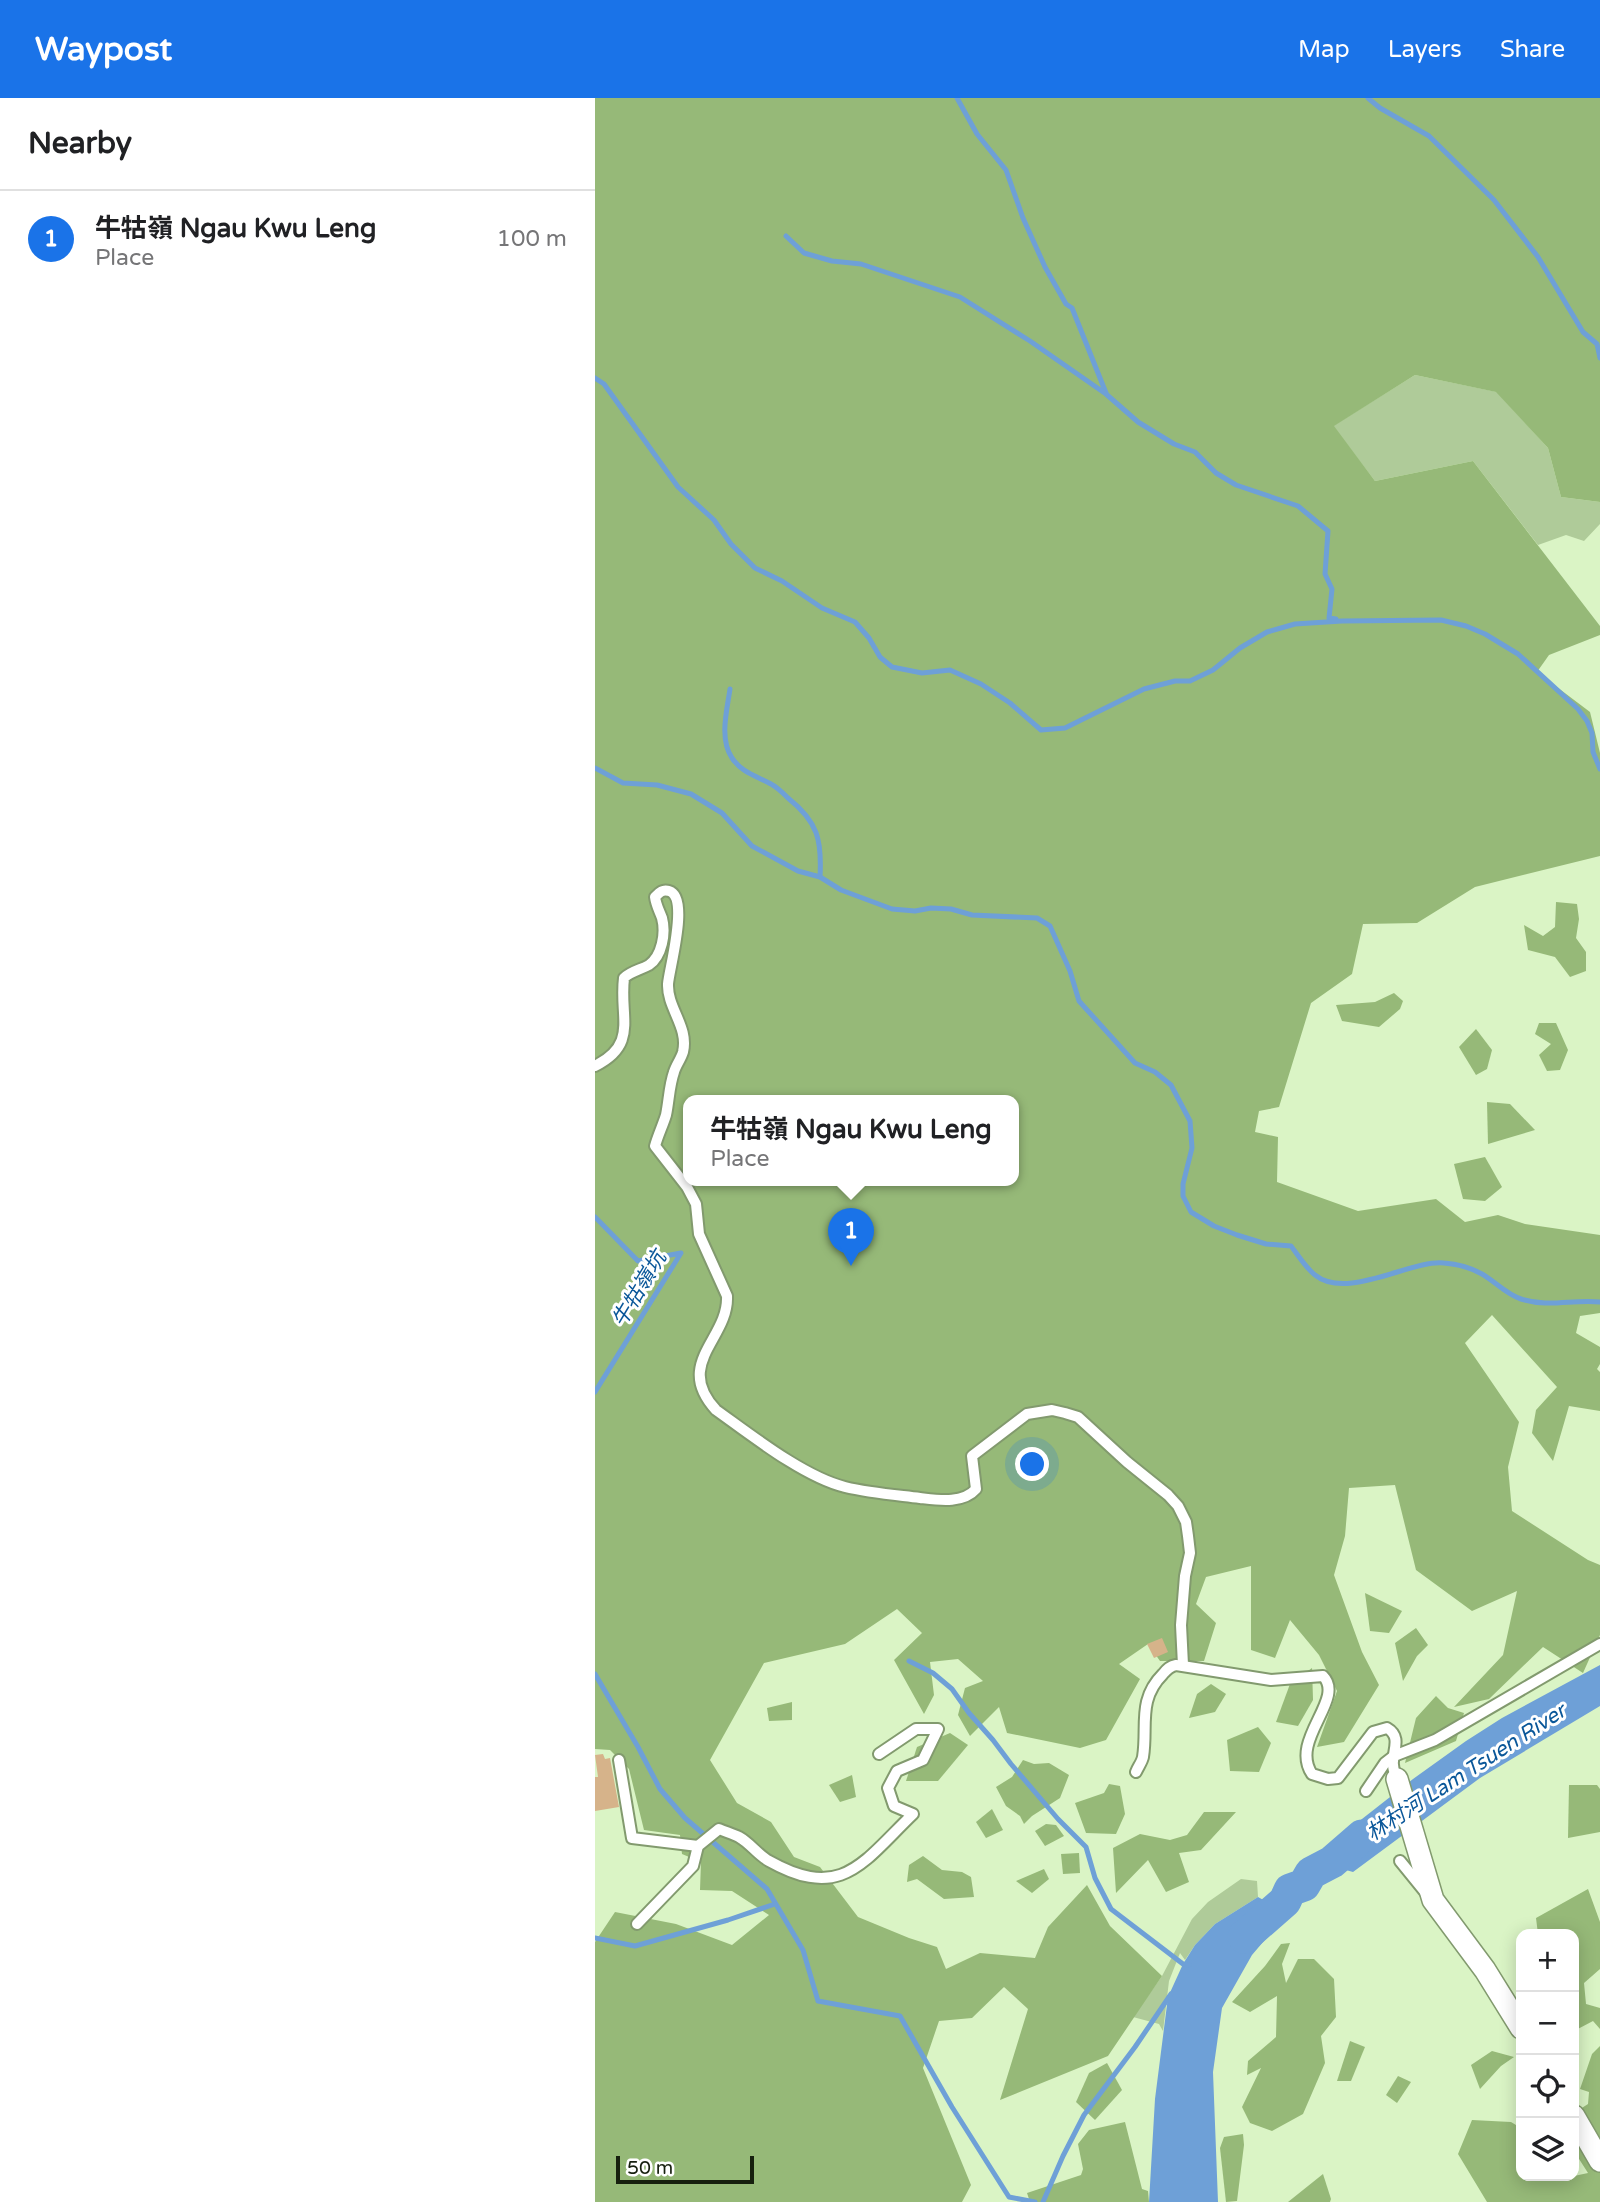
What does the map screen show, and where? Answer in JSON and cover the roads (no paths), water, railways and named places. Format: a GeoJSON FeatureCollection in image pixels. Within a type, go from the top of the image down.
{"type":"FeatureCollection","features":[{"type":"Feature","properties":{"kind":"street"},"geometry":{"type":"LineString","coordinates":[[1397,1779],[1431,1891],[1450,1925],[1485,1970],[1516,2020]]}},
{"type":"Feature","properties":{"kind":"street"},"geometry":{"type":"LineString","coordinates":[[1575,2118],[1600,2161]]}},
{"type":"Feature","properties":{"kind":"lane"},"geometry":{"type":"LineString","coordinates":[[595,1066],[610,1059],[619,1049],[624,1034],[624,978],[653,961],[661,947],[663,921],[655,897],[667,890],[674,893],[677,898],[677,936],[668,987],[683,1028],[683,1053],[673,1073],[665,1116],[655,1146],[683,1182]]}},
{"type":"Feature","properties":{"kind":"lane"},"geometry":{"type":"LineString","coordinates":[[686,1186],[696,1204],[699,1234],[727,1296],[724,1315],[704,1353],[700,1370],[701,1385],[707,1400],[716,1409],[795,1464],[838,1485],[929,1499],[962,1499],[971,1494],[976,1489],[972,1456],[1027,1414],[1052,1410],[1077,1416],[1168,1495],[1186,1521],[1190,1553],[1185,1576],[1181,1625],[1183,1665]]}},
{"type":"Feature","properties":{"kind":"lane"},"geometry":{"type":"LineString","coordinates":[[1366,1791],[1385,1763],[1394,1756],[1435,1740],[1600,1644]]}},
{"type":"Feature","properties":{"kind":"lane"},"geometry":{"type":"LineString","coordinates":[[1136,1772],[1143,1760],[1143,1718],[1149,1693],[1170,1666],[1183,1665],[1271,1680],[1317,1675],[1326,1678],[1329,1684],[1327,1699],[1309,1740],[1305,1757],[1312,1774],[1320,1778],[1338,1778],[1373,1732],[1387,1728],[1393,1732],[1396,1739],[1392,1764],[1397,1779]]}},
{"type":"Feature","properties":{"kind":"lane"},"geometry":{"type":"LineString","coordinates":[[637,1924],[693,1866],[700,1844],[719,1829],[740,1837],[766,1860],[797,1874],[831,1879],[855,1869],[913,1814],[894,1806],[888,1788],[897,1771],[923,1760],[938,1729],[916,1729],[879,1754]]}},
{"type":"Feature","properties":{"kind":"lane"},"geometry":{"type":"LineString","coordinates":[[619,1760],[632,1838],[700,1844]]}},
{"type":"Feature","properties":{"kind":"lane"},"geometry":{"type":"LineString","coordinates":[[1400,1861],[1431,1891]]}},
{"type":"Feature","properties":{"kind":"water"},"geometry":{"type":"Polygon","coordinates":[[[1600,1665],[1600,1706],[1480,1778],[1353,1872],[1328,1865],[1325,1848],[1413,1779],[1502,1718],[1600,1665]]]}},
{"type":"Feature","properties":{"kind":"water"},"geometry":{"type":"Polygon","coordinates":[[[1258,1897],[1278,1908],[1275,1928],[1252,1955],[1222,2008],[1213,2072],[1218,2202],[1149,2202],[1155,2099],[1168,1997],[1195,1945],[1215,1924],[1258,1897]]]}},
{"type":"Feature","properties":{"kind":"waterway"},"geometry":{"type":"LineString","coordinates":[[957,98],[977,134],[1006,170],[1023,218],[1045,267],[1066,304],[1072,308],[1106,393]]}},
{"type":"Feature","properties":{"kind":"waterway"},"geometry":{"type":"LineString","coordinates":[[1368,98],[1380,108],[1429,136],[1494,200],[1538,257],[1583,332],[1597,344],[1600,358]]}},
{"type":"Feature","properties":{"kind":"waterway"},"geometry":{"type":"LineString","coordinates":[[786,236],[804,253],[832,261],[861,264],[960,297],[1106,394],[1138,422],[1174,444],[1195,452],[1216,473],[1236,485],[1298,506],[1328,531],[1325,574],[1332,589],[1329,618],[1336,619]]}},
{"type":"Feature","properties":{"kind":"waterway"},"geometry":{"type":"LineString","coordinates":[[595,378],[604,384],[678,487],[714,520],[731,544],[755,568],[782,581],[822,608],[855,622],[880,657],[892,667],[922,673],[950,670],[981,684],[1010,703],[1041,730],[1065,728],[1144,689],[1175,681],[1190,681],[1213,670],[1240,648],[1267,632],[1295,624],[1441,620],[1485,634],[1518,654],[1578,709],[1592,733],[1593,752],[1600,769]]}},
{"type":"Feature","properties":{"kind":"waterway"},"geometry":{"type":"LineString","coordinates":[[730,689],[725,724],[728,750],[740,767],[775,787],[806,815],[819,842],[820,877]]}},
{"type":"Feature","properties":{"kind":"waterway"},"geometry":{"type":"LineString","coordinates":[[595,768],[623,783],[657,785],[691,794],[722,813],[752,846],[798,871],[820,877],[841,890],[892,909],[951,909],[972,915],[1037,918],[1050,926],[1070,971],[1079,1001],[1135,1063],[1155,1072],[1171,1085],[1190,1121],[1192,1148],[1183,1184],[1183,1196],[1191,1212],[1214,1226],[1266,1244],[1291,1246],[1315,1275],[1328,1282],[1361,1282],[1431,1263],[1444,1263],[1476,1271],[1510,1294],[1531,1302],[1600,1302]]}},
{"type":"Feature","properties":{"kind":"waterway","name":"牛牯嶺坑"},"geometry":{"type":"LineString","coordinates":[[595,1217],[638,1261],[681,1253],[595,1392]]}},
{"type":"Feature","properties":{"kind":"waterway"},"geometry":{"type":"LineString","coordinates":[[909,1661],[933,1673],[952,1689],[1011,1764],[1086,1847],[1095,1878],[1111,1909],[1183,1964],[1189,1965]]}},
{"type":"Feature","properties":{"kind":"waterway"},"geometry":{"type":"LineString","coordinates":[[595,1674],[660,1789],[685,1818],[767,1889],[803,1950],[818,2001],[900,2016],[952,2107],[1009,2197],[1035,2202]]}},
{"type":"Feature","properties":{"kind":"waterway","name":"林村河 Lam Tsuen River"},"geometry":{"type":"LineString","coordinates":[[1244,1937],[1285,1901],[1290,1890],[1304,1885],[1311,1873],[1332,1862],[1362,1836]]}},
{"type":"Feature","properties":{"kind":"waterway"},"geometry":{"type":"LineString","coordinates":[[595,1938],[635,1946],[775,1904]]}},
{"type":"Feature","properties":{"kind":"waterway"},"geometry":{"type":"LineString","coordinates":[[1043,2202],[1084,2115],[1171,1994]]}},
{"type":"Feature","properties":{"kind":"place","name":"牛牯嶺 Ngau Kwu Leng"},"geometry":{"type":"Point","coordinates":[851,1266]}}]}
